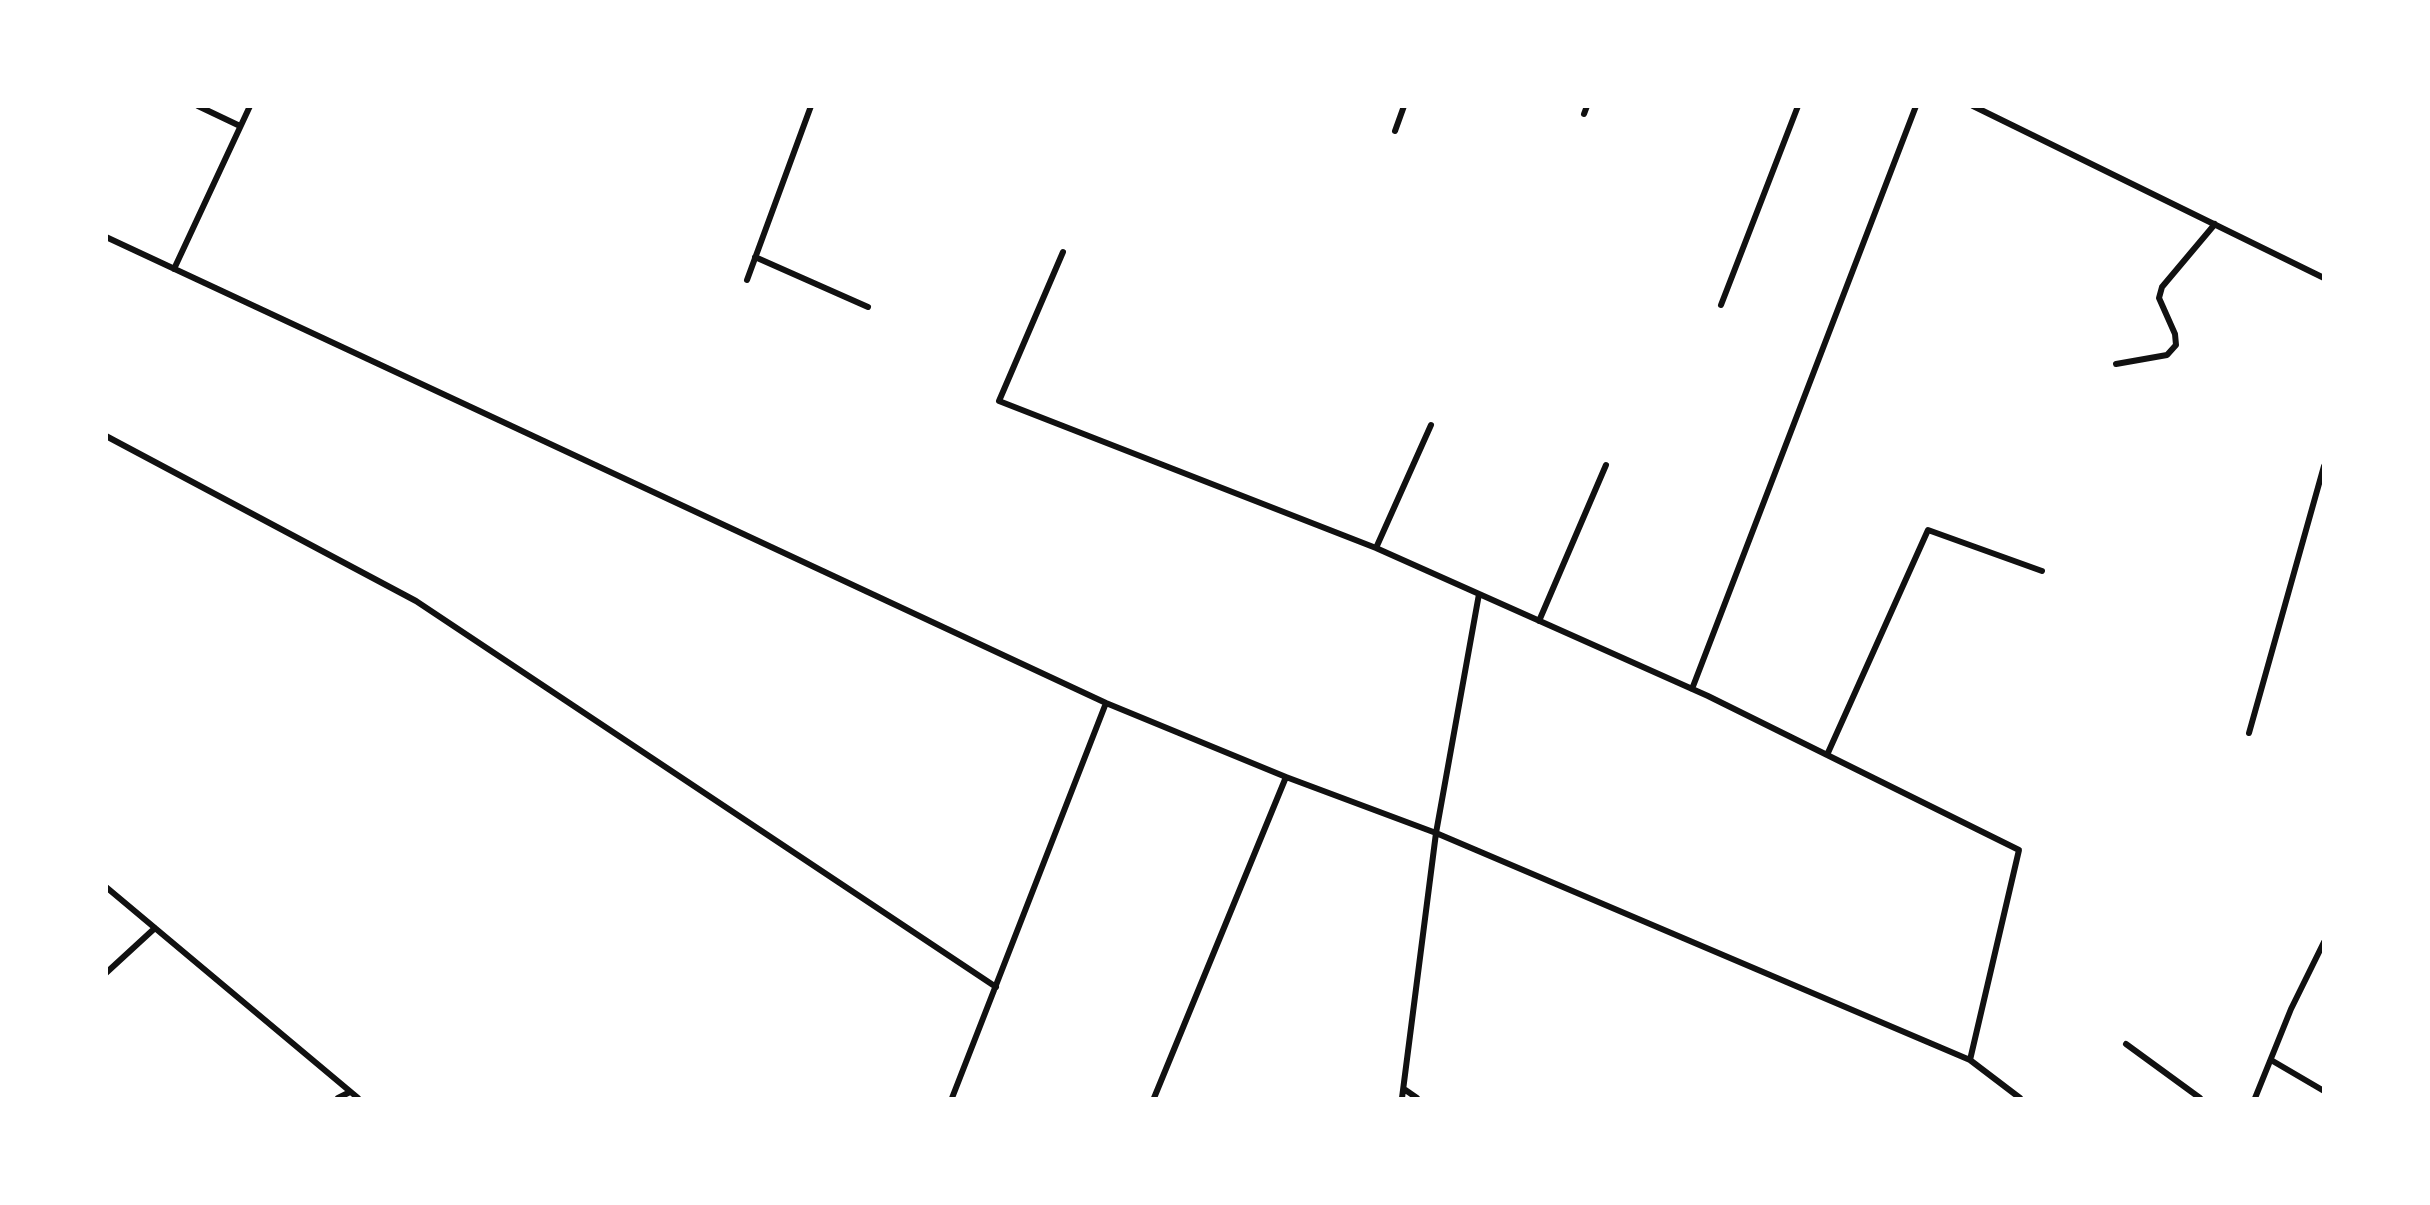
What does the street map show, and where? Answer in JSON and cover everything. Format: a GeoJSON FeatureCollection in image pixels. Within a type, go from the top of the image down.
{"type":"FeatureCollection","features":[{"type":"Feature","properties":{"kind":"street"},"geometry":{"type":"LineString","coordinates":[[198,106],[240,126]]}},
{"type":"Feature","properties":{"kind":"street"},"geometry":{"type":"LineString","coordinates":[[174,269],[249,106]]}},
{"type":"Feature","properties":{"kind":"street"},"geometry":{"type":"LineString","coordinates":[[747,280],[811,106]]}},
{"type":"Feature","properties":{"kind":"street"},"geometry":{"type":"LineString","coordinates":[[1395,130],[1404,106]]}},
{"type":"Feature","properties":{"kind":"street"},"geometry":{"type":"LineString","coordinates":[[1584,114],[1587,106]]}},
{"type":"Feature","properties":{"kind":"street"},"geometry":{"type":"LineString","coordinates":[[1721,305],[1798,106]]}},
{"type":"Feature","properties":{"kind":"street"},"geometry":{"type":"LineString","coordinates":[[1692,689],[1916,106]]}},
{"type":"Feature","properties":{"kind":"street"},"geometry":{"type":"LineString","coordinates":[[1973,106],[2324,278]]}},
{"type":"Feature","properties":{"kind":"street"},"geometry":{"type":"LineString","coordinates":[[2116,363],[2166,355],[2176,345],[2175,334],[2159,298],[2162,287],[2215,224]]}},
{"type":"Feature","properties":{"kind":"street"},"geometry":{"type":"LineString","coordinates":[[106,237],[1106,703],[1286,777],[1436,833],[1970,1060],[2020,1098]]}},
{"type":"Feature","properties":{"kind":"street"},"geometry":{"type":"LineString","coordinates":[[1063,252],[999,401],[1376,548],[1692,689],[2019,850],[1970,1060]]}},
{"type":"Feature","properties":{"kind":"street"},"geometry":{"type":"LineString","coordinates":[[755,258],[868,307]]}},
{"type":"Feature","properties":{"kind":"street"},"geometry":{"type":"LineString","coordinates":[[1376,548],[1431,425]]}},
{"type":"Feature","properties":{"kind":"street"},"geometry":{"type":"LineString","coordinates":[[106,436],[416,602],[996,987]]}},
{"type":"Feature","properties":{"kind":"street"},"geometry":{"type":"LineString","coordinates":[[1539,621],[1606,465]]}},
{"type":"Feature","properties":{"kind":"street"},"geometry":{"type":"LineString","coordinates":[[2249,733],[2324,466]]}},
{"type":"Feature","properties":{"kind":"street"},"geometry":{"type":"LineString","coordinates":[[1827,755],[1928,530],[2042,571]]}},
{"type":"Feature","properties":{"kind":"street"},"geometry":{"type":"LineString","coordinates":[[1402,1098],[1436,833],[1479,594]]}},
{"type":"Feature","properties":{"kind":"street"},"geometry":{"type":"LineString","coordinates":[[952,1098],[1106,703]]}},
{"type":"Feature","properties":{"kind":"street"},"geometry":{"type":"LineString","coordinates":[[1154,1098],[1286,777]]}},
{"type":"Feature","properties":{"kind":"street"},"geometry":{"type":"LineString","coordinates":[[106,887],[358,1098]]}},
{"type":"Feature","properties":{"kind":"street"},"geometry":{"type":"LineString","coordinates":[[106,972],[155,928]]}},
{"type":"Feature","properties":{"kind":"street"},"geometry":{"type":"LineString","coordinates":[[2255,1098],[2291,1009],[2324,942]]}},
{"type":"Feature","properties":{"kind":"street"},"geometry":{"type":"LineString","coordinates":[[2126,1044],[2200,1098]]}},
{"type":"Feature","properties":{"kind":"street"},"geometry":{"type":"LineString","coordinates":[[2271,1060],[2324,1091]]}},
{"type":"Feature","properties":{"kind":"street"},"geometry":{"type":"LineString","coordinates":[[1404,1089],[1417,1098]]}},
{"type":"Feature","properties":{"kind":"street"},"geometry":{"type":"LineString","coordinates":[[338,1098],[350,1092]]}}]}
